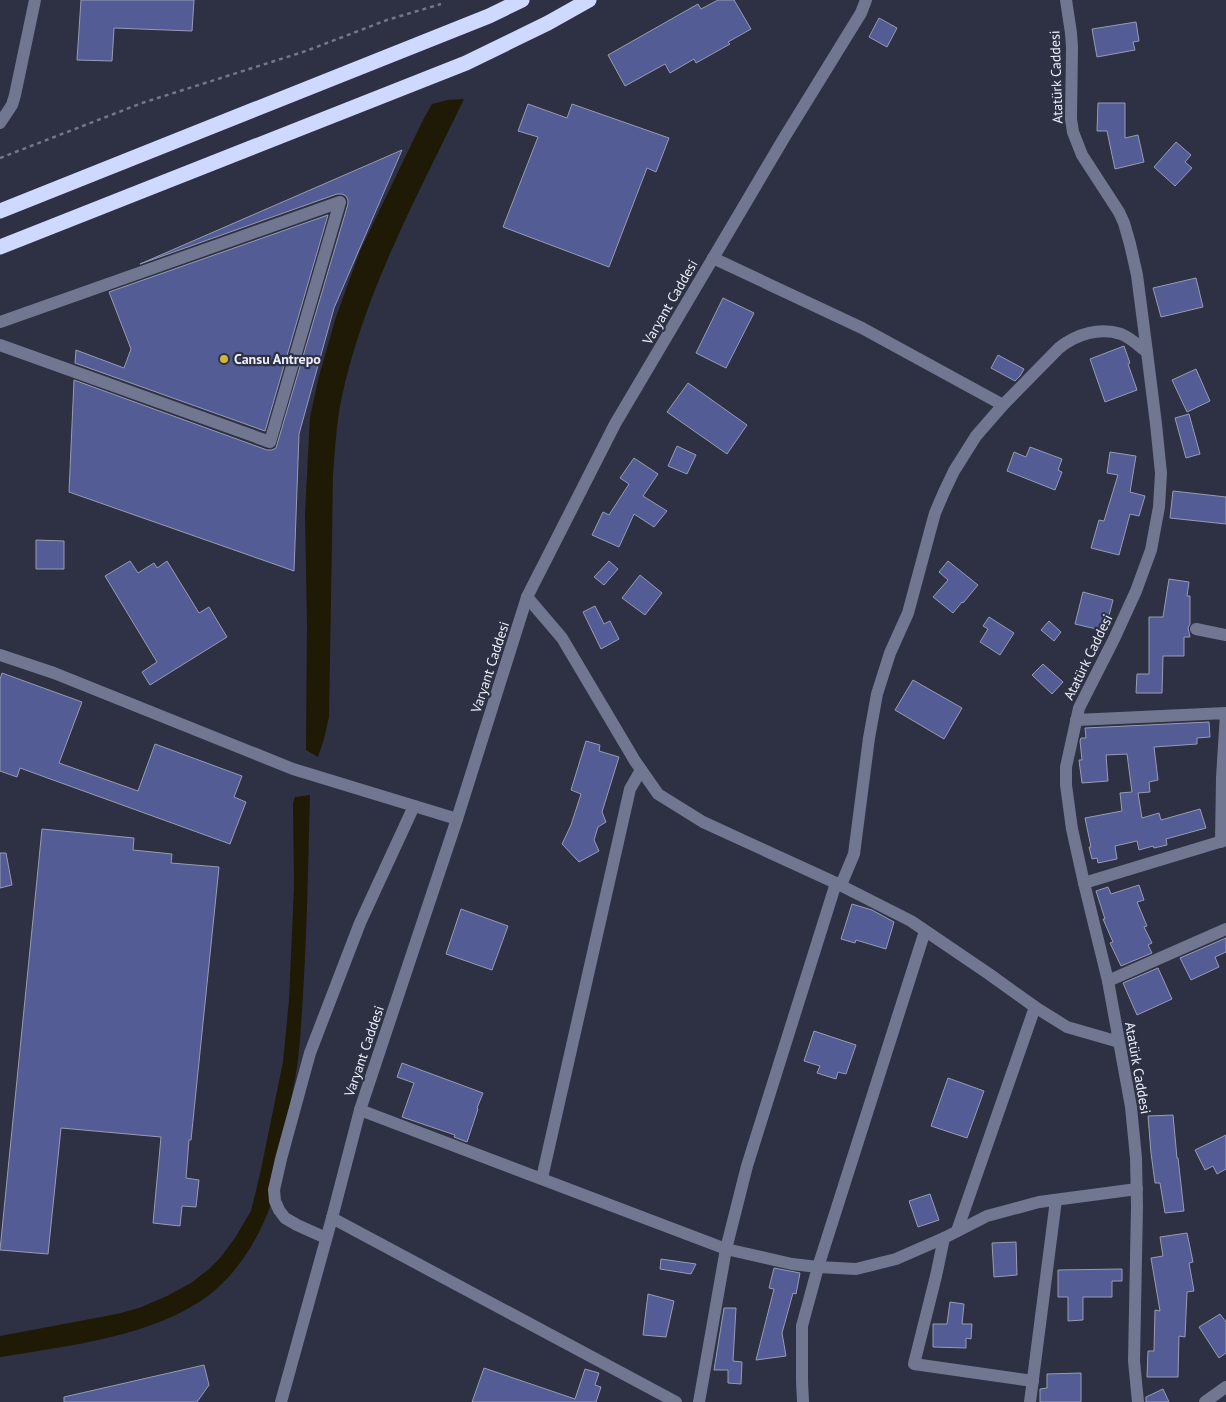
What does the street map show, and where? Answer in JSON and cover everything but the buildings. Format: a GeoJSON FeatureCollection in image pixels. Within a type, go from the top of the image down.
{"type":"FeatureCollection","features":[{"type":"Feature","properties":{"kind":"highway"},"geometry":{"type":"LineString","coordinates":[[0,211],[480,20],[522,0]]}},
{"type":"Feature","properties":{"kind":"highway"},"geometry":{"type":"LineString","coordinates":[[0,247],[466,63],[548,23],[588,0]]}},
{"type":"Feature","properties":{"kind":"street"},"geometry":{"type":"LineString","coordinates":[[0,123],[12,105],[15,95],[35,0]]}},
{"type":"Feature","properties":{"kind":"street","name":"Varyant Caddesi"},"geometry":{"type":"LineString","coordinates":[[281,1402],[360,1110],[457,819],[527,597],[615,424],[784,138],[861,13],[866,0]]}},
{"type":"Feature","properties":{"kind":"street","name":"Atatürk Caddesi"},"geometry":{"type":"LineString","coordinates":[[1066,0],[1072,33],[1071,119],[1073,132],[1082,155],[1115,205],[1124,223],[1137,275],[1161,473],[1159,507],[1146,566],[1114,639],[1079,708],[1066,767],[1066,785],[1072,829],[1108,981],[1131,1107],[1137,1189],[1134,1361],[1138,1402]]}},
{"type":"Feature","properties":{"kind":"street"},"geometry":{"type":"LineString","coordinates":[[0,322],[340,202],[270,442],[0,345]]}},
{"type":"Feature","properties":{"kind":"street"},"geometry":{"type":"LineString","coordinates":[[713,258],[862,328],[1003,405]]}},
{"type":"Feature","properties":{"kind":"street"},"geometry":{"type":"LineString","coordinates":[[698,1402],[726,1249],[747,1166],[838,884],[854,854],[869,738],[877,694],[890,653],[908,613],[935,513],[964,453],[980,431],[1059,348],[1076,337],[1095,332],[1114,332],[1123,335],[1147,352]]}},
{"type":"Feature","properties":{"kind":"street"},"geometry":{"type":"LineString","coordinates":[[527,597],[562,638],[658,794],[703,822],[838,884],[910,921],[1067,1027],[1119,1042]]}},
{"type":"Feature","properties":{"kind":"street"},"geometry":{"type":"LineString","coordinates":[[1196,629],[1226,635]]}},
{"type":"Feature","properties":{"kind":"street"},"geometry":{"type":"LineString","coordinates":[[0,655],[54,674],[293,770],[457,819]]}},
{"type":"Feature","properties":{"kind":"street"},"geometry":{"type":"LineString","coordinates":[[1076,720],[1226,712],[1223,841],[1084,883]]}},
{"type":"Feature","properties":{"kind":"street"},"geometry":{"type":"LineString","coordinates":[[542,1178],[630,789],[642,770]]}},
{"type":"Feature","properties":{"kind":"street"},"geometry":{"type":"LineString","coordinates":[[326,1238],[285,1218],[275,1201],[274,1190],[310,1053],[360,923],[414,806]]}},
{"type":"Feature","properties":{"kind":"street"},"geometry":{"type":"LineString","coordinates":[[1108,981],[1226,929]]}},
{"type":"Feature","properties":{"kind":"street"},"geometry":{"type":"LineString","coordinates":[[803,1402],[802,1326],[818,1267],[925,931]]}},
{"type":"Feature","properties":{"kind":"street"},"geometry":{"type":"LineString","coordinates":[[957,1231],[1035,1007]]}},
{"type":"Feature","properties":{"kind":"street"},"geometry":{"type":"LineString","coordinates":[[360,1110],[726,1249],[792,1264],[818,1267],[856,1269],[896,1259],[944,1238],[987,1216],[1039,1202],[1137,1189]]}},
{"type":"Feature","properties":{"kind":"street"},"geometry":{"type":"LineString","coordinates":[[1030,1402],[1056,1200]]}},
{"type":"Feature","properties":{"kind":"street"},"geometry":{"type":"LineString","coordinates":[[332,1218],[676,1402]]}},
{"type":"Feature","properties":{"kind":"street"},"geometry":{"type":"LineString","coordinates":[[944,1238],[914,1364],[1033,1381]]}},
{"type":"Feature","properties":{"kind":"street"},"geometry":{"type":"LineString","coordinates":[[1205,1402],[1226,1386]]}},
{"type":"Feature","properties":{"kind":"path"},"geometry":{"type":"LineString","coordinates":[[0,158],[142,103],[306,51],[387,20],[441,4]]}},
{"type":"Feature","properties":{"kind":"shaded area"},"geometry":{"type":"Polygon","coordinates":[[[464,99],[410,209],[377,284],[351,361],[341,401],[333,476],[329,717],[318,757],[306,750],[307,623],[305,514],[310,417],[319,376],[336,317],[360,251],[423,120],[432,104],[464,99]]]}},
{"type":"Feature","properties":{"kind":"shaded area"},"geometry":{"type":"Polygon","coordinates":[[[310,795],[305,957],[298,1059],[272,1201],[254,1242],[238,1266],[219,1287],[186,1310],[161,1321],[108,1338],[0,1357],[0,1336],[117,1314],[139,1308],[191,1283],[220,1258],[235,1238],[251,1211],[283,1062],[289,1000],[294,887],[293,803],[295,797],[310,795]]]}},
{"type":"Feature","properties":{"kind":"place","name":"Cansu Antrepo"},"geometry":{"type":"Point","coordinates":[224,359]}}]}
